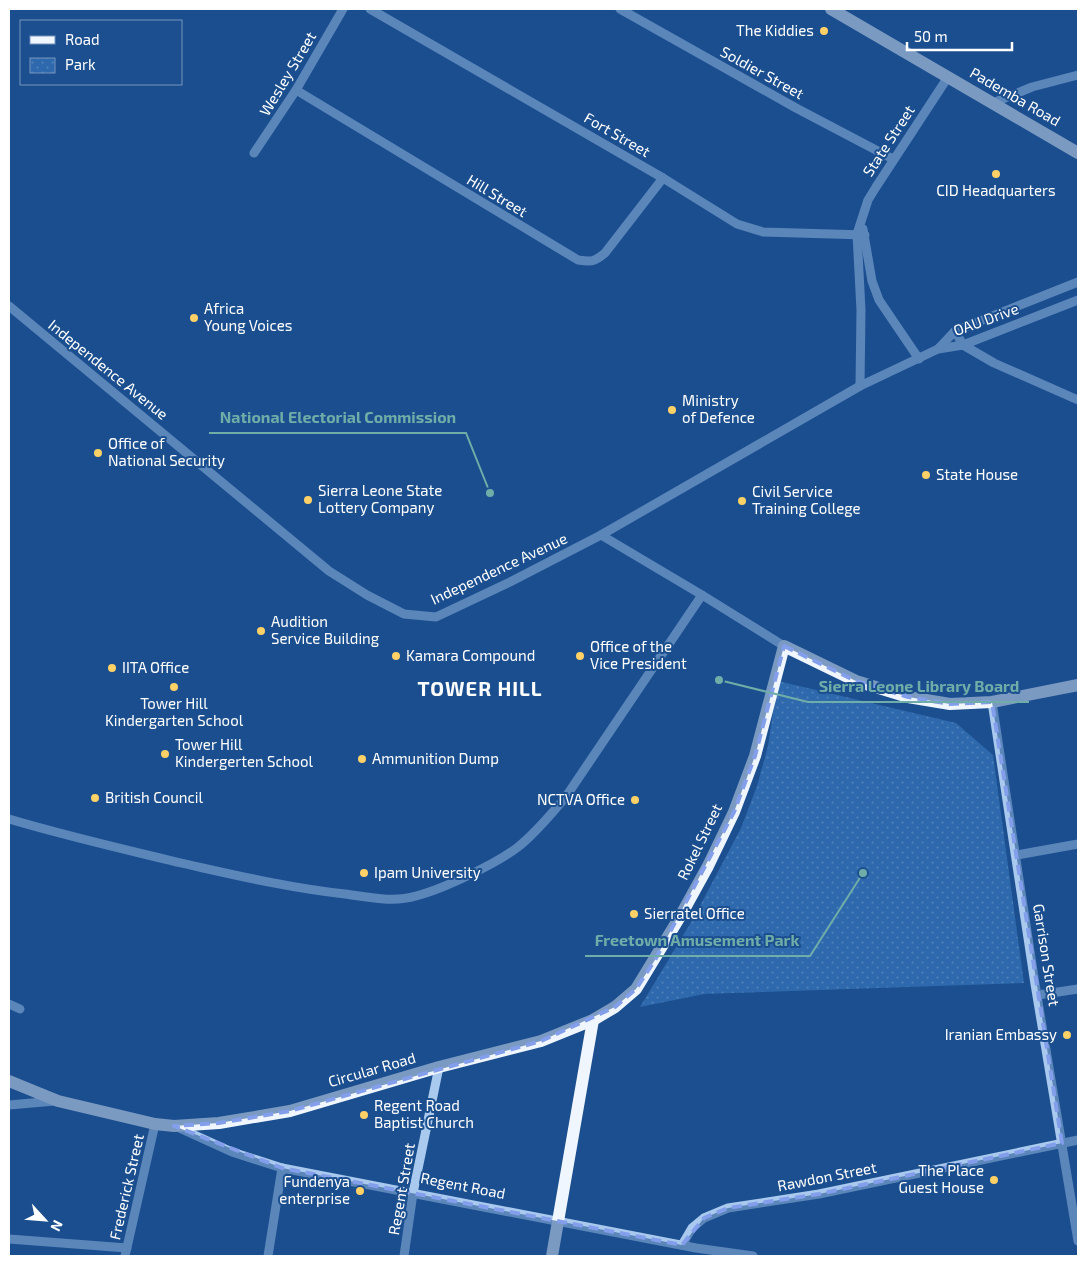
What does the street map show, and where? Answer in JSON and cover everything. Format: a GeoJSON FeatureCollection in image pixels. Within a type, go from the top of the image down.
{"type":"FeatureCollection","features":[{"type":"Feature","properties":{"kind":"main road","name":"Pademba Road"},"geometry":{"type":"LineString","coordinates":[[831,9],[1078,154]]}},
{"type":"Feature","properties":{"kind":"main road"},"geometry":{"type":"LineString","coordinates":[[784,646],[856,681],[908,697],[950,704],[992,702],[1078,685]]}},
{"type":"Feature","properties":{"kind":"main road","name":"Rokel Street"},"geometry":{"type":"LineString","coordinates":[[593,1020],[615,1007],[636,989],[708,866],[734,812],[755,756],[784,646]]}},
{"type":"Feature","properties":{"kind":"main road"},"geometry":{"type":"LineString","coordinates":[[552,1256],[593,1020]]}},
{"type":"Feature","properties":{"kind":"main road","name":"Circular Road"},"geometry":{"type":"LineString","coordinates":[[155,1124],[174,1126],[219,1124],[290,1111],[540,1040],[593,1020]]}},
{"type":"Feature","properties":{"kind":"main road"},"geometry":{"type":"LineString","coordinates":[[9,1081],[58,1100],[155,1124]]}},
{"type":"Feature","properties":{"kind":"street","name":"Wesley Street"},"geometry":{"type":"LineString","coordinates":[[254,153],[296,90],[343,9]]}},
{"type":"Feature","properties":{"kind":"street","name":"Fort Street"},"geometry":{"type":"LineString","coordinates":[[370,9],[663,178],[737,224],[763,232],[861,234]]}},
{"type":"Feature","properties":{"kind":"street","name":"Soldier Street"},"geometry":{"type":"LineString","coordinates":[[620,9],[796,108],[893,159]]}},
{"type":"Feature","properties":{"kind":"street"},"geometry":{"type":"LineString","coordinates":[[993,103],[1032,87],[1078,75]]}},
{"type":"Feature","properties":{"kind":"street","name":"State Street"},"geometry":{"type":"LineString","coordinates":[[860,386],[861,224],[868,200],[948,77]]}},
{"type":"Feature","properties":{"kind":"street","name":"Hill Street"},"geometry":{"type":"LineString","coordinates":[[296,90],[578,260],[591,262],[597,260],[605,253],[663,178]]}},
{"type":"Feature","properties":{"kind":"street","name":"State Street"},"geometry":{"type":"LineString","coordinates":[[861,234],[872,281],[879,300],[918,358]]}},
{"type":"Feature","properties":{"kind":"street","name":"OAU Drive"},"geometry":{"type":"LineString","coordinates":[[938,349],[955,331],[1078,282]]}},
{"type":"Feature","properties":{"kind":"street","name":"OAU Drive"},"geometry":{"type":"LineString","coordinates":[[938,349],[963,345],[1078,300]]}},
{"type":"Feature","properties":{"kind":"street","name":"Independence Avenue"},"geometry":{"type":"LineString","coordinates":[[9,306],[329,571],[367,595],[404,614],[436,617],[510,582],[601,535],[860,386],[938,349]]}},
{"type":"Feature","properties":{"kind":"street"},"geometry":{"type":"LineString","coordinates":[[955,331],[963,345],[1011,371],[1059,390],[1078,400]]}},
{"type":"Feature","properties":{"kind":"street"},"geometry":{"type":"LineString","coordinates":[[601,535],[702,594],[784,646]]}},
{"type":"Feature","properties":{"kind":"street"},"geometry":{"type":"LineString","coordinates":[[9,819],[80,840],[302,889],[392,900],[415,896],[443,886],[484,867],[517,847],[539,827],[565,798],[702,594]]}},
{"type":"Feature","properties":{"kind":"street","name":"Garrison Street"},"geometry":{"type":"LineString","coordinates":[[992,702],[1078,1241]]}},
{"type":"Feature","properties":{"kind":"street"},"geometry":{"type":"LineString","coordinates":[[1017,855],[1078,844]]}},
{"type":"Feature","properties":{"kind":"street"},"geometry":{"type":"LineString","coordinates":[[1038,995],[1078,989]]}},
{"type":"Feature","properties":{"kind":"street"},"geometry":{"type":"LineString","coordinates":[[9,1004],[20,1009]]}},
{"type":"Feature","properties":{"kind":"street","name":"Regent Street"},"geometry":{"type":"LineString","coordinates":[[404,1256],[413,1193],[440,1067]]}},
{"type":"Feature","properties":{"kind":"street"},"geometry":{"type":"LineString","coordinates":[[9,1105],[58,1100]]}},
{"type":"Feature","properties":{"kind":"street","name":"Frederick Street"},"geometry":{"type":"LineString","coordinates":[[126,1252],[155,1124]]}},
{"type":"Feature","properties":{"kind":"street","name":"Regent Road"},"geometry":{"type":"LineString","coordinates":[[174,1126],[232,1152],[282,1168],[682,1245],[695,1252],[753,1256]]}},
{"type":"Feature","properties":{"kind":"street","name":"Rawdon Street"},"geometry":{"type":"LineString","coordinates":[[682,1245],[692,1228],[704,1218],[728,1208],[819,1194],[1078,1140]]}},
{"type":"Feature","properties":{"kind":"street"},"geometry":{"type":"LineString","coordinates":[[268,1256],[282,1168]]}},
{"type":"Feature","properties":{"kind":"street"},"geometry":{"type":"LineString","coordinates":[[9,1239],[126,1252]]}},
{"type":"Feature","properties":{"kind":"highlighted area"},"geometry":{"type":"Polygon","coordinates":[[[784,646],[856,681],[908,697],[950,704],[992,702],[1062,1143],[819,1194],[728,1208],[704,1218],[682,1245],[282,1168],[174,1126],[219,1123],[290,1111],[541,1041],[615,1007],[636,989],[655,960],[734,812],[755,756],[784,646]]]}},
{"type":"Feature","properties":{"kind":"green space"},"geometry":{"type":"Polygon","coordinates":[[[778,681],[956,723],[993,755],[1024,983],[704,994],[640,1007],[693,919],[741,828],[757,786],[768,746],[778,681]]]}},
{"type":"Feature","properties":{"kind":"place","name":"The Kiddies"},"geometry":{"type":"Point","coordinates":[824,31]}},
{"type":"Feature","properties":{"kind":"place","name":"CID Headquarters"},"geometry":{"type":"Point","coordinates":[996,174]}},
{"type":"Feature","properties":{"kind":"place","name":"Africa Young Voices"},"geometry":{"type":"Point","coordinates":[194,318]}},
{"type":"Feature","properties":{"kind":"place","name":"Ministry of Defence"},"geometry":{"type":"Point","coordinates":[672,410]}},
{"type":"Feature","properties":{"kind":"place","name":"Office of National Security"},"geometry":{"type":"Point","coordinates":[98,453]}},
{"type":"Feature","properties":{"kind":"place","name":"State House"},"geometry":{"type":"Point","coordinates":[926,475]}},
{"type":"Feature","properties":{"kind":"place","name":"National Electorial Commission"},"geometry":{"type":"Point","coordinates":[490,493]}},
{"type":"Feature","properties":{"kind":"place","name":"Sierra Leone State Lottery Company"},"geometry":{"type":"Point","coordinates":[308,500]}},
{"type":"Feature","properties":{"kind":"place","name":"Civil Service Training College"},"geometry":{"type":"Point","coordinates":[742,501]}},
{"type":"Feature","properties":{"kind":"place","name":"Audition Service Building"},"geometry":{"type":"Point","coordinates":[261,631]}},
{"type":"Feature","properties":{"kind":"place","name":"Kamara Compound"},"geometry":{"type":"Point","coordinates":[396,656]}},
{"type":"Feature","properties":{"kind":"place","name":"Office of the Vice President"},"geometry":{"type":"Point","coordinates":[580,656]}},
{"type":"Feature","properties":{"kind":"place","name":"IITA Office"},"geometry":{"type":"Point","coordinates":[112,668]}},
{"type":"Feature","properties":{"kind":"place","name":"Sierra Leone Library Board"},"geometry":{"type":"Point","coordinates":[719,680]}},
{"type":"Feature","properties":{"kind":"place","name":"Tower Hill Kindergarten School"},"geometry":{"type":"Point","coordinates":[174,687]}},
{"type":"Feature","properties":{"kind":"place","name":"Tower Hill Kindergerten School"},"geometry":{"type":"Point","coordinates":[165,754]}},
{"type":"Feature","properties":{"kind":"place","name":"Ammunition Dump"},"geometry":{"type":"Point","coordinates":[362,759]}},
{"type":"Feature","properties":{"kind":"place","name":"British Council"},"geometry":{"type":"Point","coordinates":[95,798]}},
{"type":"Feature","properties":{"kind":"place","name":"NCTVA Office"},"geometry":{"type":"Point","coordinates":[635,800]}},
{"type":"Feature","properties":{"kind":"place","name":"Ipam University"},"geometry":{"type":"Point","coordinates":[364,873]}},
{"type":"Feature","properties":{"kind":"place","name":"Freetown Amusement Park"},"geometry":{"type":"Point","coordinates":[863,873]}},
{"type":"Feature","properties":{"kind":"place","name":"Sierratel Office"},"geometry":{"type":"Point","coordinates":[634,914]}},
{"type":"Feature","properties":{"kind":"place","name":"Iranian Embassy"},"geometry":{"type":"Point","coordinates":[1067,1035]}},
{"type":"Feature","properties":{"kind":"place","name":"Regent Road Baptist Church"},"geometry":{"type":"Point","coordinates":[364,1115]}},
{"type":"Feature","properties":{"kind":"place","name":"The Place Guest House"},"geometry":{"type":"Point","coordinates":[994,1180]}},
{"type":"Feature","properties":{"kind":"place","name":"Fundenya enterprise"},"geometry":{"type":"Point","coordinates":[360,1191]}},
{"type":"Feature","properties":{"kind":"district","name":"TOWER HILL"},"geometry":{"type":"Point","coordinates":[480,689]}}]}
